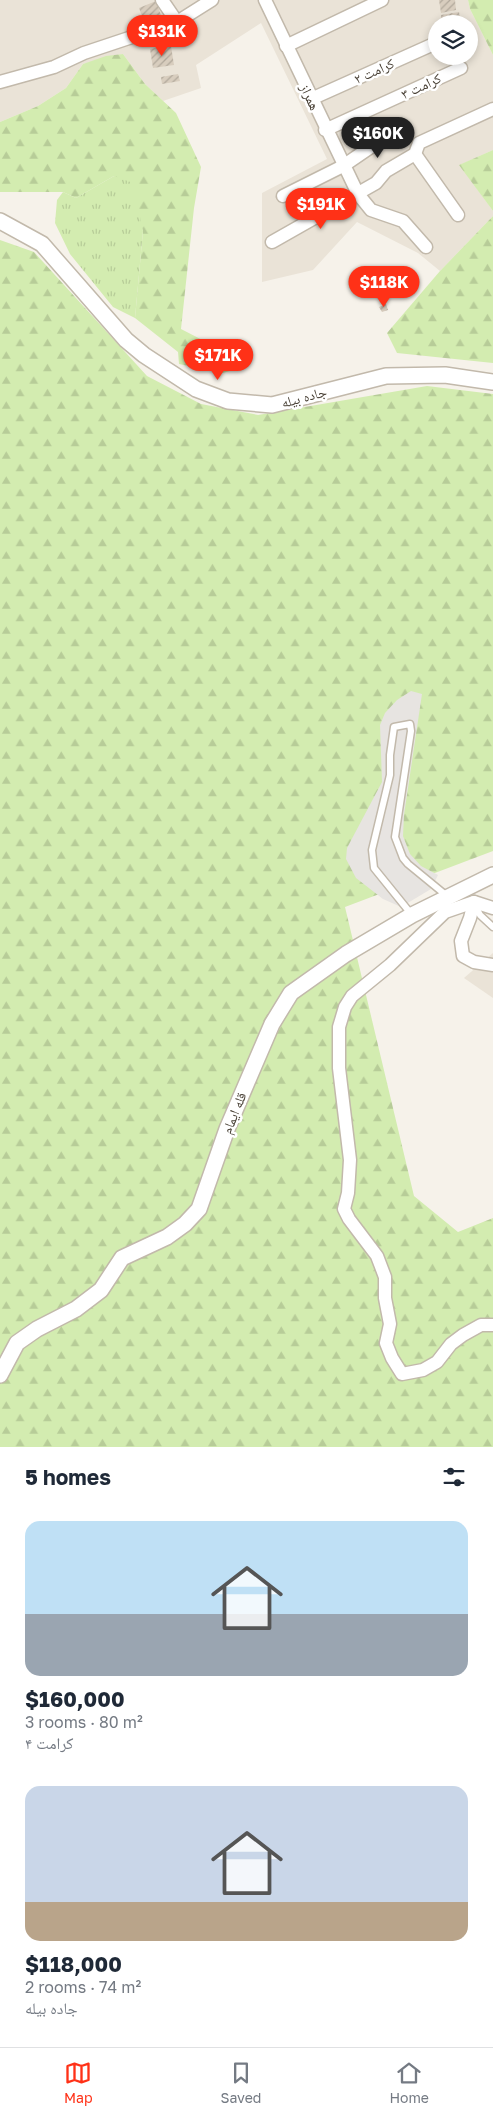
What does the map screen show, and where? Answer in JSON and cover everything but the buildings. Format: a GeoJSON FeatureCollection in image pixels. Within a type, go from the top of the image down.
{"type":"FeatureCollection","features":[{"type":"Feature","properties":{"kind":"street"},"geometry":{"type":"LineString","coordinates":[[162,0],[177,22]]}},
{"type":"Feature","properties":{"kind":"street"},"geometry":{"type":"LineString","coordinates":[[0,82],[54,67],[84,54],[177,22],[212,0]]}},
{"type":"Feature","properties":{"kind":"street","name":"همراز"},"geometry":{"type":"LineString","coordinates":[[265,0],[358,194],[371,210],[403,221],[426,247]]}},
{"type":"Feature","properties":{"kind":"street"},"geometry":{"type":"LineString","coordinates":[[286,46],[382,0]]}},
{"type":"Feature","properties":{"kind":"street","name":"کرامت ۲"},"geometry":{"type":"LineString","coordinates":[[311,99],[428,47]]}},
{"type":"Feature","properties":{"kind":"street","name":"کرامت ۳"},"geometry":{"type":"LineString","coordinates":[[326,130],[461,68]]}},
{"type":"Feature","properties":{"kind":"street"},"geometry":{"type":"LineString","coordinates":[[272,242],[376,183],[386,171],[415,154],[419,143],[493,108]]}},
{"type":"Feature","properties":{"kind":"street"},"geometry":{"type":"LineString","coordinates":[[283,196],[343,166],[397,129]]}},
{"type":"Feature","properties":{"kind":"street"},"geometry":{"type":"LineString","coordinates":[[415,154],[458,215]]}},
{"type":"Feature","properties":{"kind":"street","name":"جاده بیله"},"geometry":{"type":"LineString","coordinates":[[0,221],[42,244],[126,340],[144,355],[196,389],[228,401],[272,405],[386,376],[445,376],[493,382]]}},
{"type":"Feature","properties":{"kind":"street","name":"قله ایمام"},"geometry":{"type":"LineString","coordinates":[[0,1376],[17,1343],[37,1329],[76,1309],[101,1290],[122,1258],[167,1237],[185,1224],[199,1209],[227,1128],[272,1024],[291,993],[346,954],[412,915],[493,875]]}},
{"type":"Feature","properties":{"kind":"street"},"geometry":{"type":"LineString","coordinates":[[493,908],[474,902],[445,912],[390,965],[352,996],[345,1007],[339,1027],[339,1068],[350,1160],[348,1193],[344,1209],[376,1256],[385,1277],[385,1298],[390,1324],[386,1343],[392,1358],[402,1374],[423,1370],[437,1362],[451,1344],[463,1335],[481,1324],[493,1325]]}},
{"type":"Feature","properties":{"kind":"street"},"geometry":{"type":"LineString","coordinates":[[474,902],[461,941],[463,956],[474,962],[493,965]]}},
{"type":"Feature","properties":{"kind":"lane"},"geometry":{"type":"LineString","coordinates":[[412,915],[374,868],[372,850],[390,774],[390,755],[394,727],[402,724],[410,724],[411,731],[395,837],[403,858],[408,864],[449,897]]}},
{"type":"Feature","properties":{"kind":"lane"},"geometry":{"type":"LineString","coordinates":[[474,902],[480,915],[493,927]]}},
{"type":"Feature","properties":{"kind":"shaded area"},"geometry":{"type":"Polygon","coordinates":[[[0,0],[468,0],[473,15],[428,15],[428,65],[478,65],[478,25],[493,55],[493,150],[460,165],[493,211],[493,216],[440,271],[418,253],[357,222],[313,270],[262,282],[262,193],[327,159],[261,23],[196,65],[201,88],[163,101],[145,84],[123,54],[83,64],[66,88],[38,106],[0,122],[0,0]]]}},
{"type":"Feature","properties":{"kind":"shaded area"},"geometry":{"type":"Polygon","coordinates":[[[411,691],[422,694],[404,815],[403,836],[410,854],[421,866],[438,875],[431,889],[401,907],[383,899],[356,878],[346,859],[347,848],[382,782],[380,725],[385,713],[397,700],[411,691]]]}},
{"type":"Feature","properties":{"kind":"shaded area"},"geometry":{"type":"Polygon","coordinates":[[[493,953],[493,998],[464,978],[493,953]]]}},
{"type":"Feature","properties":{"kind":"green space"},"geometry":{"type":"Polygon","coordinates":[[[468,0],[493,0],[493,55],[478,25],[478,15],[473,15],[468,0]]]}},
{"type":"Feature","properties":{"kind":"green space"},"geometry":{"type":"Polygon","coordinates":[[[123,54],[145,84],[176,113],[201,167],[194,208],[181,329],[214,346],[238,345],[243,367],[223,373],[179,364],[178,352],[135,318],[143,231],[114,176],[76,198],[63,192],[0,192],[0,122],[38,106],[66,88],[83,64],[106,56],[123,54]]]}},
{"type":"Feature","properties":{"kind":"green space"},"geometry":{"type":"Polygon","coordinates":[[[493,150],[493,211],[459,165],[493,150]]]}},
{"type":"Feature","properties":{"kind":"green space"},"geometry":{"type":"Polygon","coordinates":[[[114,176],[133,183],[143,231],[135,318],[113,307],[70,254],[55,223],[57,200],[63,192],[76,198],[114,176]]]}},
{"type":"Feature","properties":{"kind":"green space"},"geometry":{"type":"Polygon","coordinates":[[[493,216],[493,363],[397,353],[387,333],[440,271],[493,216]]]}},
{"type":"Feature","properties":{"kind":"green space"},"geometry":{"type":"Polygon","coordinates":[[[0,240],[34,252],[147,376],[201,404],[258,415],[427,386],[493,394],[493,851],[345,907],[414,1196],[458,1232],[493,1218],[493,1447],[0,1447],[0,240]]]}}]}
